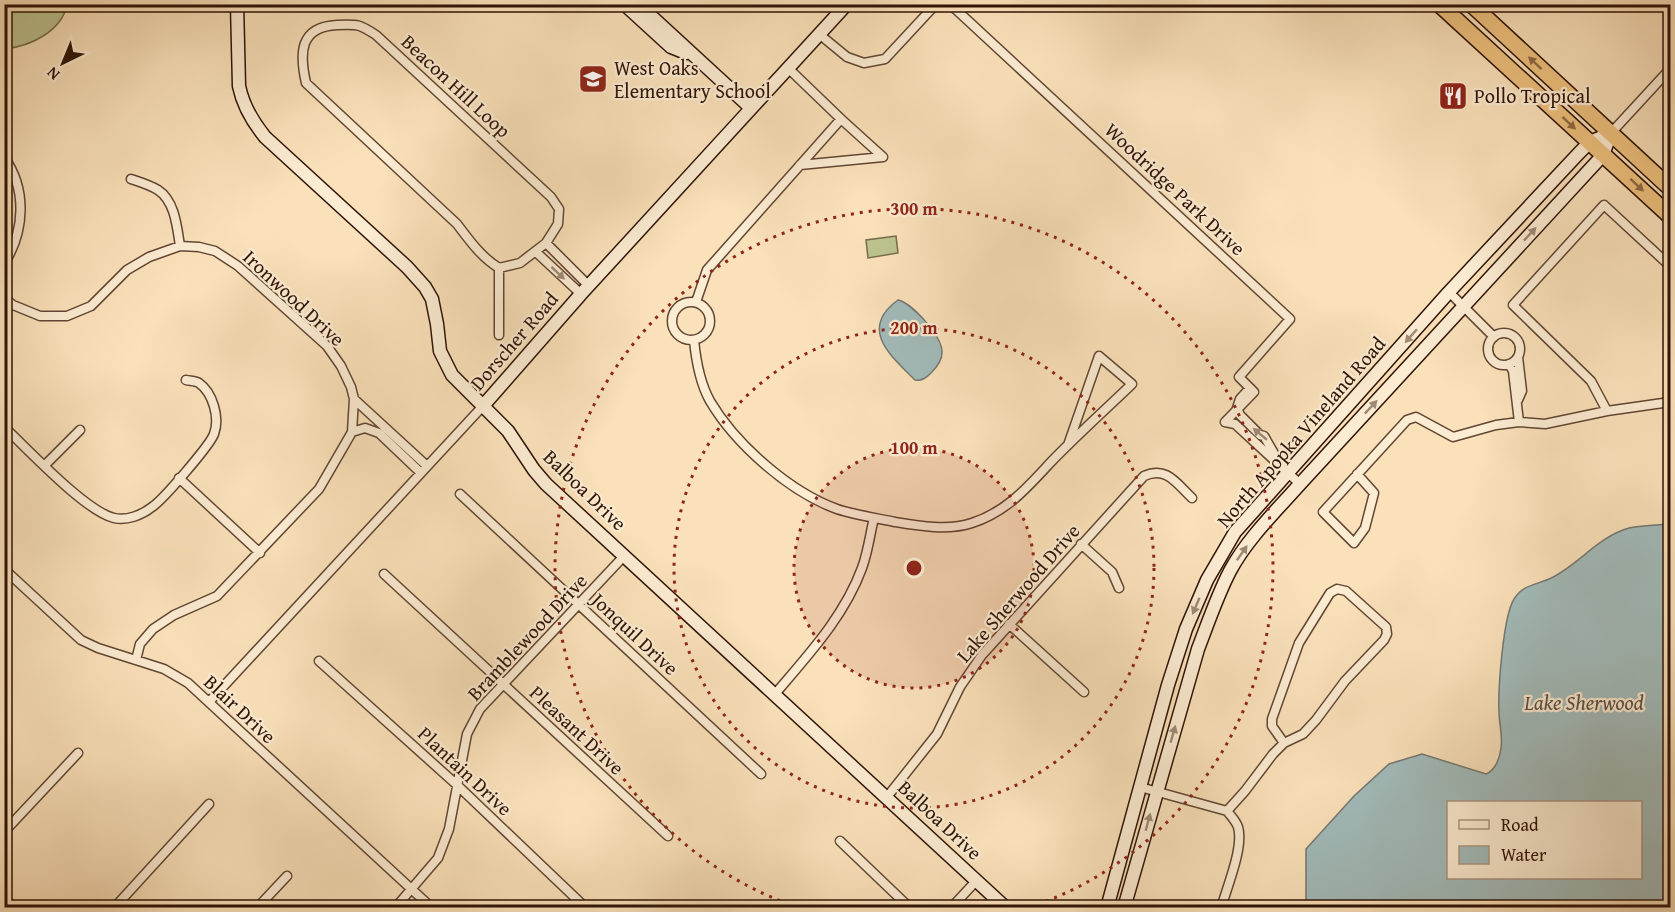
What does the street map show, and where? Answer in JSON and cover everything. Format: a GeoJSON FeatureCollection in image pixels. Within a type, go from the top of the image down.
{"type":"FeatureCollection","features":[{"type":"Feature","properties":{"kind":"highway"},"geometry":{"type":"LineString","coordinates":[[1439,4],[1671,216]]}},
{"type":"Feature","properties":{"kind":"highway"},"geometry":{"type":"LineString","coordinates":[[1471,4],[1671,188]]}},
{"type":"Feature","properties":{"kind":"street","name":"Balboa Drive"},"geometry":{"type":"LineString","coordinates":[[237,4],[239,86],[245,108],[265,137],[407,267],[425,287],[435,310],[440,351],[444,363],[461,386],[509,432],[522,454],[546,484],[1006,908]]}},
{"type":"Feature","properties":{"kind":"street"},"geometry":{"type":"LineString","coordinates":[[624,4],[671,47],[693,56]]}},
{"type":"Feature","properties":{"kind":"street"},"geometry":{"type":"LineString","coordinates":[[638,4],[751,108]]}},
{"type":"Feature","properties":{"kind":"street","name":"Dorscher Road"},"geometry":{"type":"LineString","coordinates":[[209,702],[424,470],[847,4]]}},
{"type":"Feature","properties":{"kind":"street"},"geometry":{"type":"LineString","coordinates":[[819,34],[847,57],[864,63],[885,59],[936,4]]}},
{"type":"Feature","properties":{"kind":"street","name":"Woodridge Park Drive"},"geometry":{"type":"LineString","coordinates":[[950,4],[1290,319],[1239,377],[1252,390],[1240,399],[1237,408],[1225,422],[1235,424],[1270,458],[1279,462]]}},
{"type":"Feature","properties":{"kind":"street","name":"Beacon Hill Loop"},"geometry":{"type":"LineString","coordinates":[[359,24],[376,35],[551,197],[559,209],[558,224],[546,243],[520,262],[499,268],[488,261],[457,224],[306,83],[302,67],[303,45],[313,31],[323,26],[359,24]]}},
{"type":"Feature","properties":{"kind":"street"},"geometry":{"type":"LineString","coordinates":[[788,68],[883,157],[800,165]]}},
{"type":"Feature","properties":{"kind":"street"},"geometry":{"type":"LineString","coordinates":[[1603,154],[1611,133],[1671,69]]}},
{"type":"Feature","properties":{"kind":"street"},"geometry":{"type":"LineString","coordinates":[[696,302],[707,270],[841,119]]}},
{"type":"Feature","properties":{"kind":"street"},"geometry":{"type":"LineString","coordinates":[[1590,142],[1611,133]]}},
{"type":"Feature","properties":{"kind":"street","name":"North Apopka Vineland Road"},"geometry":{"type":"LineString","coordinates":[[1107,908],[1168,685],[1186,629],[1207,580],[1235,532],[1449,292],[1590,142]]}},
{"type":"Feature","properties":{"kind":"street","name":"North Apopka Vineland Road"},"geometry":{"type":"LineString","coordinates":[[1124,908],[1198,649],[1213,607],[1230,570],[1252,539],[1300,484],[1603,154]]}},
{"type":"Feature","properties":{"kind":"street"},"geometry":{"type":"LineString","coordinates":[[4,157],[11,166],[19,186],[22,208],[12,253],[4,264]]}},
{"type":"Feature","properties":{"kind":"street"},"geometry":{"type":"LineString","coordinates":[[132,179],[159,190],[169,202],[176,221],[180,246]]}},
{"type":"Feature","properties":{"kind":"street"},"geometry":{"type":"LineString","coordinates":[[1607,411],[1591,381],[1513,305],[1604,205],[1671,266]]}},
{"type":"Feature","properties":{"kind":"street"},"geometry":{"type":"LineString","coordinates":[[546,243],[585,290]]}},
{"type":"Feature","properties":{"kind":"street","name":"Ironwood Drive"},"geometry":{"type":"LineString","coordinates":[[4,298],[13,305],[40,316],[67,316],[91,306],[127,270],[149,257],[180,246],[215,251],[238,266],[327,346],[341,366],[351,387],[354,399],[352,432],[319,489],[217,596],[174,615],[153,629],[140,644],[136,660]]}},
{"type":"Feature","properties":{"kind":"street"},"geometry":{"type":"LineString","coordinates":[[536,252],[585,290]]}},
{"type":"Feature","properties":{"kind":"street"},"geometry":{"type":"LineString","coordinates":[[499,268],[499,336]]}},
{"type":"Feature","properties":{"kind":"street"},"geometry":{"type":"LineString","coordinates":[[1449,292],[1494,336]]}},
{"type":"Feature","properties":{"kind":"street"},"geometry":{"type":"LineString","coordinates":[[689,301],[696,302],[707,310],[711,323],[706,334],[694,340],[681,338],[676,333],[672,321],[678,306],[689,301]]}},
{"type":"Feature","properties":{"kind":"street"},"geometry":{"type":"LineString","coordinates":[[1518,357],[1509,364],[1498,364],[1490,356],[1488,346],[1494,336],[1504,333],[1514,337],[1520,346],[1518,357],[1522,391],[1518,400]]}},
{"type":"Feature","properties":{"kind":"street"},"geometry":{"type":"LineString","coordinates":[[694,340],[700,376],[710,401],[740,440],[775,473],[803,493],[838,509],[916,526],[954,527],[972,523],[1000,510],[1029,487],[1068,445],[1132,384],[1099,356],[1068,445]]}},
{"type":"Feature","properties":{"kind":"street"},"geometry":{"type":"LineString","coordinates":[[1509,364],[1513,371],[1518,400],[1519,422]]}},
{"type":"Feature","properties":{"kind":"street"},"geometry":{"type":"LineString","coordinates":[[4,427],[81,498],[98,510],[115,518],[134,517],[153,506],[208,445],[215,432],[216,414],[211,397],[199,383],[186,380]]}},
{"type":"Feature","properties":{"kind":"street"},"geometry":{"type":"LineString","coordinates":[[354,399],[424,470]]}},
{"type":"Feature","properties":{"kind":"street"},"geometry":{"type":"LineString","coordinates":[[1357,474],[1374,493],[1365,528],[1354,543],[1323,512],[1357,474],[1407,420],[1416,417],[1453,437],[1496,425],[1519,422],[1545,424],[1607,411],[1671,402]]}},
{"type":"Feature","properties":{"kind":"street","name":"Woodridge Park Drive"},"geometry":{"type":"LineString","coordinates":[[1237,408],[1240,415],[1260,435],[1264,436],[1279,462],[1300,484]]}},
{"type":"Feature","properties":{"kind":"street"},"geometry":{"type":"LineString","coordinates":[[352,432],[365,428],[379,433],[424,470]]}},
{"type":"Feature","properties":{"kind":"street"},"geometry":{"type":"LineString","coordinates":[[45,465],[80,430]]}},
{"type":"Feature","properties":{"kind":"street","name":"Lake Sherwood Drive"},"geometry":{"type":"LineString","coordinates":[[887,797],[937,734],[960,687],[982,655],[1144,476],[1153,472],[1165,473],[1192,498]]}},
{"type":"Feature","properties":{"kind":"street"},"geometry":{"type":"LineString","coordinates":[[179,478],[260,553]]}},
{"type":"Feature","properties":{"kind":"street","name":"Jonquil Drive"},"geometry":{"type":"LineString","coordinates":[[460,494],[761,774]]}},
{"type":"Feature","properties":{"kind":"street"},"geometry":{"type":"LineString","coordinates":[[775,694],[827,633],[851,595],[863,566],[874,518]]}},
{"type":"Feature","properties":{"kind":"street"},"geometry":{"type":"LineString","coordinates":[[1081,544],[1112,572],[1119,588]]}},
{"type":"Feature","properties":{"kind":"street","name":"Bramblewood Drive"},"geometry":{"type":"LineString","coordinates":[[395,908],[438,858],[449,829],[467,734],[480,710],[625,555]]}},
{"type":"Feature","properties":{"kind":"street","name":"Blair Drive"},"geometry":{"type":"LineString","coordinates":[[4,569],[81,640],[98,648],[164,669],[188,683],[432,908]]}},
{"type":"Feature","properties":{"kind":"street","name":"Pleasant Drive"},"geometry":{"type":"LineString","coordinates":[[384,574],[668,836]]}},
{"type":"Feature","properties":{"kind":"street"},"geometry":{"type":"LineString","coordinates":[[1227,811],[1245,791],[1261,767],[1284,743],[1303,734],[1345,681],[1384,640],[1387,634],[1386,627],[1346,591],[1337,589],[1330,593],[1299,644],[1272,718],[1272,726],[1284,743]]}},
{"type":"Feature","properties":{"kind":"street"},"geometry":{"type":"LineString","coordinates":[[1009,624],[1084,692]]}},
{"type":"Feature","properties":{"kind":"street","name":"Plantain Drive"},"geometry":{"type":"LineString","coordinates":[[319,661],[457,785],[586,908]]}},
{"type":"Feature","properties":{"kind":"street"},"geometry":{"type":"LineString","coordinates":[[4,832],[78,753]]}},
{"type":"Feature","properties":{"kind":"street"},"geometry":{"type":"LineString","coordinates":[[1140,787],[1227,811],[1238,827],[1240,842],[1221,908]]}},
{"type":"Feature","properties":{"kind":"street"},"geometry":{"type":"LineString","coordinates":[[114,908],[209,804]]}},
{"type":"Feature","properties":{"kind":"street"},"geometry":{"type":"LineString","coordinates":[[840,841],[910,908]]}},
{"type":"Feature","properties":{"kind":"street"},"geometry":{"type":"LineString","coordinates":[[257,908],[287,876]]}},
{"type":"Feature","properties":{"kind":"street"},"geometry":{"type":"LineString","coordinates":[[951,908],[977,880]]}},
{"type":"Feature","properties":{"kind":"street"},"geometry":{"type":"LineString","coordinates":[[4,898],[15,908]]}},
{"type":"Feature","properties":{"kind":"green space"},"geometry":{"type":"Polygon","coordinates":[[[5,4],[67,5],[58,23],[43,36],[24,45],[5,49],[5,4]]]}},
{"type":"Feature","properties":{"kind":"green space"},"geometry":{"type":"Polygon","coordinates":[[[896,236],[898,253],[868,258],[866,240],[896,236]]]}},
{"type":"Feature","properties":{"kind":"water"},"geometry":{"type":"Polygon","coordinates":[[[898,300],[911,307],[926,322],[941,346],[942,356],[938,364],[922,380],[915,380],[897,361],[882,342],[879,332],[880,321],[886,311],[898,300]]]}},
{"type":"Feature","properties":{"kind":"water","name":"Lake Sherwood"},"geometry":{"type":"Polygon","coordinates":[[[1670,524],[1670,907],[1306,907],[1306,849],[1354,796],[1389,764],[1422,754],[1486,774],[1495,766],[1500,755],[1501,743],[1500,671],[1507,621],[1514,599],[1525,588],[1549,579],[1569,567],[1607,538],[1634,527],[1670,524]]]}},
{"type":"Feature","properties":{"kind":"place","name":"West Oaks Elementary School"},"geometry":{"type":"Point","coordinates":[593,79]}},
{"type":"Feature","properties":{"kind":"place","name":"Pollo Tropical"},"geometry":{"type":"Point","coordinates":[1453,96]}}]}
